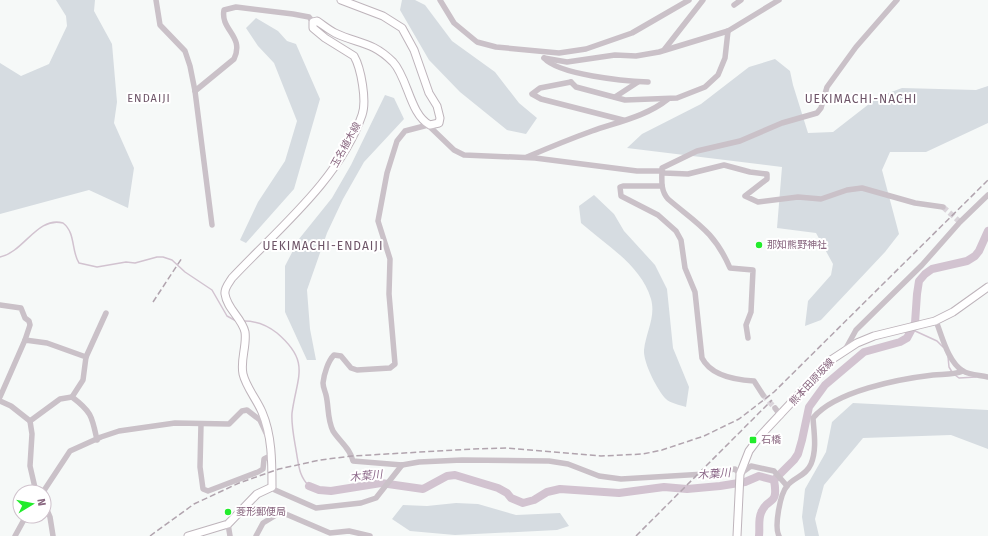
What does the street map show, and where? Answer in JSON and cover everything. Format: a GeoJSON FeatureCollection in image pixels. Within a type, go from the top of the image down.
{"type":"FeatureCollection","features":[{"type":"Feature","properties":{"kind":"main road"},"geometry":{"type":"LineString","coordinates":[[313,22],[317,21],[336,33],[370,44],[386,56],[397,68],[414,106],[428,125],[436,125],[439,123],[440,118],[437,106],[429,93],[414,50],[402,28],[383,16],[341,0]]}},
{"type":"Feature","properties":{"kind":"main road","name":"玉名植木線"},"geometry":{"type":"LineString","coordinates":[[272,487],[270,441],[262,412],[243,376],[242,368],[245,344],[243,327],[241,320],[226,298],[225,293],[232,278],[297,211],[329,175],[350,140],[363,114],[363,89],[354,56],[325,38],[313,28],[313,22]]}},
{"type":"Feature","properties":{"kind":"main road","name":"熊本田原坂線"},"geometry":{"type":"LineString","coordinates":[[737,536],[738,490],[740,476],[749,451],[761,435],[781,416],[831,360],[857,343],[874,336],[936,321],[953,312],[988,287]]}},
{"type":"Feature","properties":{"kind":"main road"},"geometry":{"type":"LineString","coordinates":[[188,536],[228,524],[257,494],[272,487]]}},
{"type":"Feature","properties":{"kind":"street"},"geometry":{"type":"LineString","coordinates":[[156,0],[160,25],[185,51],[195,91],[212,225]]}},
{"type":"Feature","properties":{"kind":"street"},"geometry":{"type":"LineString","coordinates":[[440,0],[454,23],[477,42],[567,62],[615,55],[636,56],[664,50],[728,31],[779,0]]}},
{"type":"Feature","properties":{"kind":"street"},"geometry":{"type":"LineString","coordinates":[[542,56],[586,48],[626,36],[689,0]]}},
{"type":"Feature","properties":{"kind":"street"},"geometry":{"type":"LineString","coordinates":[[664,50],[703,0]]}},
{"type":"Feature","properties":{"kind":"street"},"geometry":{"type":"LineString","coordinates":[[734,5],[741,0]]}},
{"type":"Feature","properties":{"kind":"street"},"geometry":{"type":"LineString","coordinates":[[748,338],[746,325],[751,312],[754,270],[730,268],[714,240],[702,225],[668,199],[664,194],[662,186],[661,174],[663,167],[697,151],[740,141],[782,124],[817,113],[821,108],[827,87],[856,47],[895,1]]}},
{"type":"Feature","properties":{"kind":"street"},"geometry":{"type":"LineString","coordinates":[[195,91],[234,59],[237,52],[236,39],[224,20],[224,10],[236,6],[309,17],[313,22]]}},
{"type":"Feature","properties":{"kind":"street"},"geometry":{"type":"LineString","coordinates":[[571,82],[576,87],[625,100],[677,98],[705,87],[718,76],[725,58],[728,31]]}},
{"type":"Feature","properties":{"kind":"street"},"geometry":{"type":"LineString","coordinates":[[542,56],[554,66],[580,73],[638,82],[648,82]]}},
{"type":"Feature","properties":{"kind":"street"},"geometry":{"type":"LineString","coordinates":[[571,82],[573,76],[580,73]]}},
{"type":"Feature","properties":{"kind":"street"},"geometry":{"type":"LineString","coordinates":[[571,82],[540,88],[532,94],[541,99],[623,120]]}},
{"type":"Feature","properties":{"kind":"street"},"geometry":{"type":"LineString","coordinates":[[615,97],[638,82]]}},
{"type":"Feature","properties":{"kind":"street"},"geometry":{"type":"LineString","coordinates":[[525,157],[653,109],[669,99]]}},
{"type":"Feature","properties":{"kind":"street"},"geometry":{"type":"LineString","coordinates":[[787,486],[774,471],[759,466],[751,466],[740,476],[735,469],[706,474],[606,478],[568,464],[549,461],[511,459],[419,462],[402,465],[353,461],[350,452],[334,432],[329,423],[326,395],[323,385],[324,376],[331,358],[334,355],[341,356],[351,368],[357,370],[390,368],[394,364],[389,294],[390,260],[378,221],[387,173],[397,140],[405,131],[428,125],[459,153],[478,156],[525,157],[619,170],[662,171],[688,174],[724,166],[767,174],[767,179],[745,196],[758,202],[798,197],[821,199],[847,190],[862,188],[915,203],[943,207]]}},
{"type":"Feature","properties":{"kind":"street"},"geometry":{"type":"LineString","coordinates":[[662,186],[622,186],[620,187],[620,192],[621,196],[627,200],[658,215],[667,222],[681,240],[684,268],[695,292],[702,358],[704,362],[717,372],[736,378],[754,381],[764,395]]}},
{"type":"Feature","properties":{"kind":"street"},"geometry":{"type":"LineString","coordinates":[[845,350],[856,330],[922,265],[960,222],[988,195]]}},
{"type":"Feature","properties":{"kind":"street"},"geometry":{"type":"LineString","coordinates":[[0,305],[21,308],[23,315],[29,321],[30,326],[0,397]]}},
{"type":"Feature","properties":{"kind":"street"},"geometry":{"type":"LineString","coordinates":[[30,421],[60,399],[72,397],[83,380],[86,357],[106,313]]}},
{"type":"Feature","properties":{"kind":"street"},"geometry":{"type":"LineString","coordinates":[[936,321],[947,350],[957,366],[963,371],[988,377]]}},
{"type":"Feature","properties":{"kind":"street"},"geometry":{"type":"LineString","coordinates":[[25,340],[47,343],[86,357]]}},
{"type":"Feature","properties":{"kind":"street"},"geometry":{"type":"LineString","coordinates":[[779,536],[776,526],[777,517],[787,486],[803,475],[811,466],[815,446],[813,418],[820,409],[828,404],[868,388],[933,376],[954,375],[963,371]]}},
{"type":"Feature","properties":{"kind":"street"},"geometry":{"type":"LineString","coordinates":[[72,397],[92,417],[97,440]]}},
{"type":"Feature","properties":{"kind":"street"},"geometry":{"type":"LineString","coordinates":[[0,400],[11,406],[30,421],[32,434],[30,466],[34,484]]}},
{"type":"Feature","properties":{"kind":"street"},"geometry":{"type":"LineString","coordinates":[[775,408],[781,416]]}},
{"type":"Feature","properties":{"kind":"street"},"geometry":{"type":"LineString","coordinates":[[48,484],[70,452],[118,431],[175,423],[229,424],[242,411],[247,410],[260,420],[270,441]]}},
{"type":"Feature","properties":{"kind":"street"},"geometry":{"type":"LineString","coordinates":[[202,424],[200,467],[203,489],[208,491],[258,472],[263,469],[264,459],[270,456]]}},
{"type":"Feature","properties":{"kind":"street"},"geometry":{"type":"LineString","coordinates":[[272,487],[275,490],[316,508],[331,508],[361,503],[376,498],[402,465]]}},
{"type":"Feature","properties":{"kind":"street"},"geometry":{"type":"LineString","coordinates":[[256,536],[263,523],[281,512],[330,533],[334,534],[349,531],[370,536]]}},
{"type":"Feature","properties":{"kind":"street"},"geometry":{"type":"LineString","coordinates":[[15,536],[22,524]]}},
{"type":"Feature","properties":{"kind":"street"},"geometry":{"type":"LineString","coordinates":[[51,524],[53,536]]}},
{"type":"Feature","properties":{"kind":"street"},"geometry":{"type":"LineString","coordinates":[[228,524],[230,536]]}},
{"type":"Feature","properties":{"kind":"shaded area"},"geometry":{"type":"Polygon","coordinates":[[[56,0],[95,0],[94,11],[112,44],[117,102],[114,123],[134,168],[128,208],[89,190],[0,214],[0,63],[21,76],[49,64],[67,26],[66,16],[56,0]]]}},
{"type":"Feature","properties":{"kind":"shaded area"},"geometry":{"type":"Polygon","coordinates":[[[402,0],[415,0],[425,5],[452,41],[495,72],[519,103],[537,118],[526,134],[507,130],[460,92],[429,60],[400,10],[402,0]]]}},
{"type":"Feature","properties":{"kind":"shaded area"},"geometry":{"type":"Polygon","coordinates":[[[256,18],[278,31],[287,41],[296,44],[320,99],[294,189],[246,243],[240,240],[258,202],[285,161],[297,121],[274,63],[258,46],[246,28],[256,18]]]}},
{"type":"Feature","properties":{"kind":"shaded area"},"geometry":{"type":"Polygon","coordinates":[[[775,59],[790,71],[808,133],[833,132],[878,97],[902,88],[976,90],[988,86],[988,123],[926,152],[890,152],[882,170],[899,234],[885,252],[821,320],[805,326],[808,301],[831,275],[833,264],[816,233],[777,228],[782,167],[627,148],[642,134],[701,104],[749,67],[775,59]]]}},
{"type":"Feature","properties":{"kind":"shaded area"},"geometry":{"type":"Polygon","coordinates":[[[385,95],[394,98],[404,119],[364,162],[343,199],[327,233],[307,290],[310,329],[316,360],[307,360],[285,312],[285,266],[299,239],[332,198],[351,165],[385,95]]]}},
{"type":"Feature","properties":{"kind":"shaded area"},"geometry":{"type":"Polygon","coordinates":[[[594,195],[614,214],[624,231],[655,265],[667,289],[673,348],[689,387],[686,407],[673,403],[662,395],[648,368],[644,350],[652,318],[652,306],[646,287],[622,256],[581,223],[579,206],[594,195]]]}},
{"type":"Feature","properties":{"kind":"shaded area"},"geometry":{"type":"Polygon","coordinates":[[[853,403],[988,410],[988,449],[951,435],[863,438],[824,485],[815,519],[819,536],[805,536],[802,517],[805,489],[826,452],[832,422],[853,403]]]}},
{"type":"Feature","properties":{"kind":"shaded area"},"geometry":{"type":"Polygon","coordinates":[[[456,503],[478,504],[516,515],[560,513],[569,526],[557,530],[455,535],[410,531],[392,519],[403,505],[427,506],[456,503]]]}},
{"type":"Feature","properties":{"kind":"waterway"},"geometry":{"type":"LineString","coordinates":[[0,257],[9,254],[16,249],[38,229],[54,222],[63,223],[70,232],[79,263],[97,267],[126,262],[135,263],[157,257],[172,260],[185,272],[212,290],[227,316],[238,322]]}},
{"type":"Feature","properties":{"kind":"waterway","name":"木葉川"},"geometry":{"type":"LineString","coordinates":[[309,486],[319,490],[331,491],[381,483],[423,489],[447,476],[455,475],[498,488],[507,493],[511,498],[523,503],[534,500],[547,492],[560,489],[619,493],[664,487],[687,489],[720,486],[745,482],[759,476],[774,480],[798,454],[809,407],[825,385],[864,352],[900,342],[907,338],[915,323],[919,281],[932,269],[967,261],[975,256],[979,251],[988,231]]}},
{"type":"Feature","properties":{"kind":"waterway"},"geometry":{"type":"LineString","coordinates":[[244,321],[258,323],[273,330],[288,343],[298,361],[299,370],[292,413],[292,424],[299,468],[302,476],[309,486]]}},
{"type":"Feature","properties":{"kind":"waterway"},"geometry":{"type":"LineString","coordinates":[[913,330],[937,341],[943,347]]}},
{"type":"Feature","properties":{"kind":"waterway"},"geometry":{"type":"LineString","coordinates":[[948,357],[949,367],[952,372]]}},
{"type":"Feature","properties":{"kind":"waterway"},"geometry":{"type":"LineString","coordinates":[[955,375],[959,378],[976,377]]}},
{"type":"Feature","properties":{"kind":"waterway"},"geometry":{"type":"LineString","coordinates":[[759,536],[761,513],[763,508],[772,501],[775,495],[774,480]]}},
{"type":"Feature","properties":{"kind":"tunnel"},"geometry":{"type":"LineString","coordinates":[[943,207],[960,222]]}},
{"type":"Feature","properties":{"kind":"tunnel"},"geometry":{"type":"LineString","coordinates":[[763,395],[775,408]]}},
{"type":"Feature","properties":{"kind":"railway"},"geometry":{"type":"LineString","coordinates":[[150,536],[194,504],[239,483],[279,469],[320,460],[352,456],[507,448],[601,456],[643,454],[662,450],[704,436],[739,419],[774,392],[988,180]]}},
{"type":"Feature","properties":{"kind":"railway"},"geometry":{"type":"LineString","coordinates":[[153,302],[182,258]]}},
{"type":"Feature","properties":{"kind":"railway"},"geometry":{"type":"LineString","coordinates":[[636,536],[772,400]]}},
{"type":"Feature","properties":{"kind":"place","name":"那知熊野神社"},"geometry":{"type":"Point","coordinates":[759,245]}},
{"type":"Feature","properties":{"kind":"place","name":"石橋"},"geometry":{"type":"Point","coordinates":[753,440]}},
{"type":"Feature","properties":{"kind":"place","name":"菱形郵便局"},"geometry":{"type":"Point","coordinates":[228,512]}},
{"type":"Feature","properties":{"kind":"district","name":"ENDAIJI"},"geometry":{"type":"Point","coordinates":[149,98]}},
{"type":"Feature","properties":{"kind":"district","name":"UEKIMACHI-NACHI"},"geometry":{"type":"Point","coordinates":[861,99]}},
{"type":"Feature","properties":{"kind":"district","name":"UEKIMACHI-ENDAIJI"},"geometry":{"type":"Point","coordinates":[323,246]}}]}
